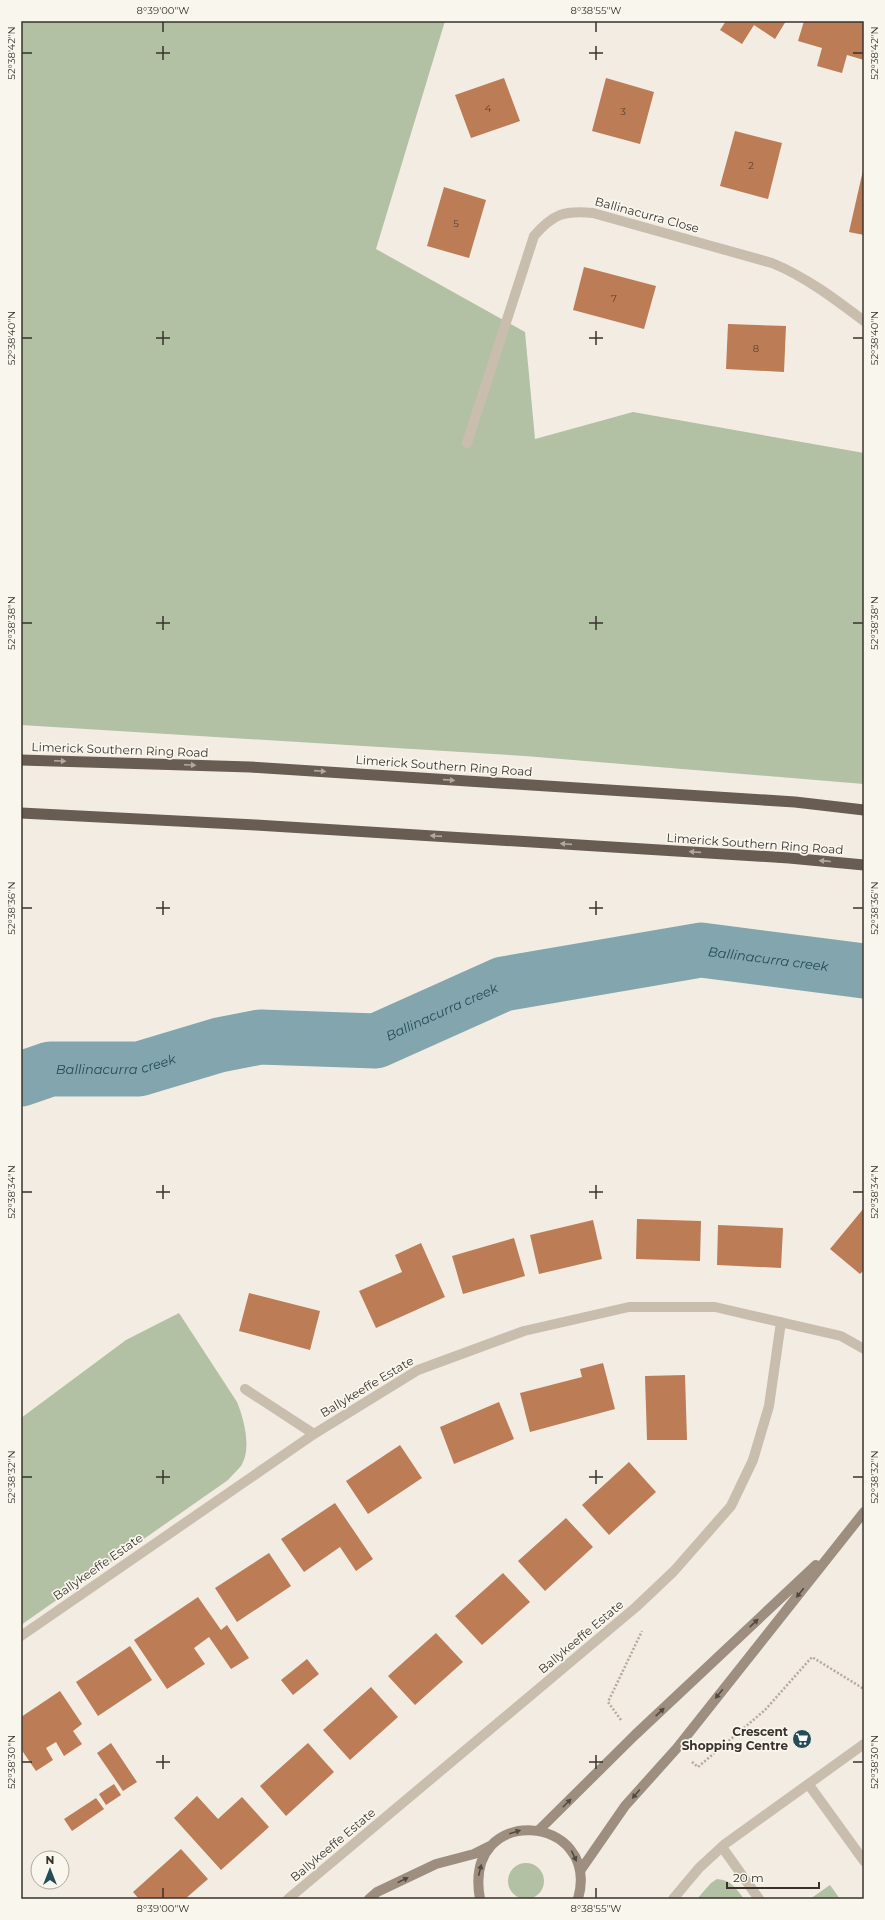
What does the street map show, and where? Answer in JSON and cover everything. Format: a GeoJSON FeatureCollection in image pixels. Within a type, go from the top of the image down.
{"type":"FeatureCollection","features":[{"type":"Feature","properties":{"kind":"highway","name":"Limerick Southern Ring Road"},"geometry":{"type":"LineString","coordinates":[[21,760],[250,767],[795,802],[864,810]]}},
{"type":"Feature","properties":{"kind":"highway","name":"Limerick Southern Ring Road"},"geometry":{"type":"LineString","coordinates":[[21,813],[256,825],[789,858],[864,865]]}},
{"type":"Feature","properties":{"kind":"main road"},"geometry":{"type":"LineString","coordinates":[[580,1871],[625,1806],[677,1748],[864,1512]]}},
{"type":"Feature","properties":{"kind":"main road"},"geometry":{"type":"LineString","coordinates":[[539,1830],[635,1735],[842,1540]]}},
{"type":"Feature","properties":{"kind":"main road"},"geometry":{"type":"LineString","coordinates":[[480,1899],[478,1885],[479,1870],[486,1852],[498,1840],[513,1831],[526,1829],[539,1830],[562,1840],[572,1851],[580,1871],[582,1886],[578,1899]]}},
{"type":"Feature","properties":{"kind":"main road"},"geometry":{"type":"LineString","coordinates":[[369,1899],[377,1892],[436,1864],[474,1854],[494,1844]]}},
{"type":"Feature","properties":{"kind":"street","name":"Ballinacurra Close"},"geometry":{"type":"LineString","coordinates":[[467,443],[534,236],[547,221],[560,215],[578,211],[593,213],[772,263],[789,270],[824,291],[864,321]]}},
{"type":"Feature","properties":{"kind":"street","name":"Ballykeeffe Estate"},"geometry":{"type":"LineString","coordinates":[[21,1636],[314,1434],[418,1370],[524,1331],[629,1307],[715,1307],[840,1336],[864,1349]]}},
{"type":"Feature","properties":{"kind":"street","name":"Ballykeeffe Estate"},"geometry":{"type":"LineString","coordinates":[[288,1899],[636,1607],[674,1570],[731,1506],[753,1460],[769,1406],[781,1322]]}},
{"type":"Feature","properties":{"kind":"street"},"geometry":{"type":"LineString","coordinates":[[245,1389],[314,1434]]}},
{"type":"Feature","properties":{"kind":"street"},"geometry":{"type":"LineString","coordinates":[[674,1899],[699,1868],[722,1847],[864,1744]]}},
{"type":"Feature","properties":{"kind":"street"},"geometry":{"type":"LineString","coordinates":[[809,1785],[864,1861]]}},
{"type":"Feature","properties":{"kind":"street"},"geometry":{"type":"LineString","coordinates":[[722,1847],[759,1899]]}},
{"type":"Feature","properties":{"kind":"path"},"geometry":{"type":"LineString","coordinates":[[624,1723],[608,1702],[648,1618],[636,1607]]}},
{"type":"Feature","properties":{"kind":"path"},"geometry":{"type":"LineString","coordinates":[[692,1761],[698,1767],[765,1710],[812,1657],[864,1689]]}},
{"type":"Feature","properties":{"kind":"green space"},"geometry":{"type":"Polygon","coordinates":[[[21,21],[445,21],[376,249],[525,332],[535,439],[633,412],[864,453],[864,784],[525,756],[21,725],[21,21]]]}},
{"type":"Feature","properties":{"kind":"green space"},"geometry":{"type":"Polygon","coordinates":[[[179,1313],[237,1402],[246,1434],[246,1451],[241,1466],[228,1480],[21,1625],[21,1418],[126,1340],[179,1313]]]}},
{"type":"Feature","properties":{"kind":"green space"},"geometry":{"type":"Polygon","coordinates":[[[529,1863],[539,1868],[543,1874],[543,1888],[539,1894],[533,1898],[523,1899],[513,1894],[509,1888],[508,1878],[513,1868],[519,1864],[529,1863]]]}},
{"type":"Feature","properties":{"kind":"green space"},"geometry":{"type":"Polygon","coordinates":[[[717,1879],[730,1883],[736,1888],[744,1899],[697,1899],[711,1883],[717,1879]]]}},
{"type":"Feature","properties":{"kind":"green space"},"geometry":{"type":"Polygon","coordinates":[[[830,1885],[840,1899],[810,1899],[830,1885]]]}},
{"type":"Feature","properties":{"kind":"building"},"geometry":{"type":"Polygon","coordinates":[[[726,21],[786,21],[775,39],[754,25],[742,44],[720,30],[726,21]]]}},
{"type":"Feature","properties":{"kind":"building"},"geometry":{"type":"Polygon","coordinates":[[[804,21],[864,21],[864,60],[847,55],[842,73],[817,66],[822,48],[798,41],[804,21]]]}},
{"type":"Feature","properties":{"kind":"building"},"geometry":{"type":"Polygon","coordinates":[[[504,78],[520,121],[471,138],[455,95],[504,78]]]}},
{"type":"Feature","properties":{"kind":"building"},"geometry":{"type":"Polygon","coordinates":[[[606,78],[654,92],[640,144],[592,131],[606,78]]]}},
{"type":"Feature","properties":{"kind":"building"},"geometry":{"type":"Polygon","coordinates":[[[735,131],[782,143],[768,199],[720,186],[735,131]]]}},
{"type":"Feature","properties":{"kind":"building"},"geometry":{"type":"Polygon","coordinates":[[[864,166],[864,235],[849,232],[864,166]]]}},
{"type":"Feature","properties":{"kind":"building"},"geometry":{"type":"Polygon","coordinates":[[[444,187],[486,200],[469,258],[427,246],[444,187]]]}},
{"type":"Feature","properties":{"kind":"building"},"geometry":{"type":"Polygon","coordinates":[[[584,267],[656,286],[644,329],[573,310],[584,267]]]}},
{"type":"Feature","properties":{"kind":"building"},"geometry":{"type":"Polygon","coordinates":[[[728,324],[786,326],[784,372],[726,369],[728,324]]]}},
{"type":"Feature","properties":{"kind":"building"},"geometry":{"type":"Polygon","coordinates":[[[864,1208],[864,1270],[860,1274],[830,1249],[864,1208]]]}},
{"type":"Feature","properties":{"kind":"building"},"geometry":{"type":"Polygon","coordinates":[[[637,1219],[701,1221],[700,1261],[636,1259],[637,1219]]]}},
{"type":"Feature","properties":{"kind":"building"},"geometry":{"type":"Polygon","coordinates":[[[593,1220],[602,1259],[539,1274],[530,1235],[593,1220]]]}},
{"type":"Feature","properties":{"kind":"building"},"geometry":{"type":"Polygon","coordinates":[[[718,1225],[783,1228],[781,1268],[717,1265],[718,1225]]]}},
{"type":"Feature","properties":{"kind":"building"},"geometry":{"type":"Polygon","coordinates":[[[514,1238],[525,1276],[463,1294],[452,1256],[514,1238]]]}},
{"type":"Feature","properties":{"kind":"building"},"geometry":{"type":"Polygon","coordinates":[[[421,1243],[445,1297],[376,1328],[359,1291],[402,1272],[395,1255],[421,1243]]]}},
{"type":"Feature","properties":{"kind":"building"},"geometry":{"type":"Polygon","coordinates":[[[249,1293],[320,1311],[310,1350],[239,1331],[249,1293]]]}},
{"type":"Feature","properties":{"kind":"building"},"geometry":{"type":"Polygon","coordinates":[[[603,1363],[615,1409],[530,1432],[520,1393],[582,1377],[580,1369],[603,1363]]]}},
{"type":"Feature","properties":{"kind":"building"},"geometry":{"type":"Polygon","coordinates":[[[685,1375],[687,1440],[647,1440],[645,1376],[685,1375]]]}},
{"type":"Feature","properties":{"kind":"building"},"geometry":{"type":"Polygon","coordinates":[[[499,1402],[514,1439],[454,1464],[440,1427],[499,1402]]]}},
{"type":"Feature","properties":{"kind":"building"},"geometry":{"type":"Polygon","coordinates":[[[400,1445],[422,1478],[368,1514],[346,1481],[400,1445]]]}},
{"type":"Feature","properties":{"kind":"building"},"geometry":{"type":"Polygon","coordinates":[[[629,1462],[656,1492],[609,1535],[582,1505],[629,1462]]]}},
{"type":"Feature","properties":{"kind":"building"},"geometry":{"type":"Polygon","coordinates":[[[335,1503],[373,1559],[356,1571],[340,1547],[304,1572],[281,1539],[335,1503]]]}},
{"type":"Feature","properties":{"kind":"building"},"geometry":{"type":"Polygon","coordinates":[[[566,1518],[593,1547],[545,1591],[518,1561],[566,1518]]]}},
{"type":"Feature","properties":{"kind":"building"},"geometry":{"type":"Polygon","coordinates":[[[269,1553],[291,1586],[237,1622],[215,1588],[269,1553]]]}},
{"type":"Feature","properties":{"kind":"building"},"geometry":{"type":"Polygon","coordinates":[[[503,1573],[530,1602],[482,1645],[455,1616],[503,1573]]]}},
{"type":"Feature","properties":{"kind":"building"},"geometry":{"type":"Polygon","coordinates":[[[198,1597],[221,1630],[227,1625],[249,1658],[231,1669],[209,1637],[194,1648],[205,1664],[167,1689],[134,1640],[198,1597]]]}},
{"type":"Feature","properties":{"kind":"building"},"geometry":{"type":"Polygon","coordinates":[[[436,1633],[463,1662],[415,1705],[388,1676],[436,1633]]]}},
{"type":"Feature","properties":{"kind":"building"},"geometry":{"type":"Polygon","coordinates":[[[130,1646],[152,1680],[98,1716],[76,1682],[130,1646]]]}},
{"type":"Feature","properties":{"kind":"building"},"geometry":{"type":"Polygon","coordinates":[[[307,1659],[319,1674],[293,1695],[281,1680],[307,1659]]]}},
{"type":"Feature","properties":{"kind":"building"},"geometry":{"type":"Polygon","coordinates":[[[371,1687],[398,1717],[350,1760],[323,1730],[371,1687]]]}},
{"type":"Feature","properties":{"kind":"building"},"geometry":{"type":"Polygon","coordinates":[[[60,1691],[82,1724],[73,1731],[82,1744],[64,1756],[56,1742],[46,1748],[53,1760],[36,1771],[21,1749],[21,1717],[60,1691]]]}},
{"type":"Feature","properties":{"kind":"building"},"geometry":{"type":"Polygon","coordinates":[[[111,1743],[137,1782],[123,1791],[97,1753],[111,1743]]]}},
{"type":"Feature","properties":{"kind":"building"},"geometry":{"type":"Polygon","coordinates":[[[308,1743],[334,1772],[286,1816],[260,1786],[308,1743]]]}},
{"type":"Feature","properties":{"kind":"building"},"geometry":{"type":"Polygon","coordinates":[[[114,1784],[121,1795],[106,1805],[99,1794],[114,1784]]]}},
{"type":"Feature","properties":{"kind":"building"},"geometry":{"type":"Polygon","coordinates":[[[197,1796],[218,1819],[242,1797],[269,1827],[221,1870],[174,1818],[197,1796]]]}},
{"type":"Feature","properties":{"kind":"building"},"geometry":{"type":"Polygon","coordinates":[[[96,1798],[104,1809],[72,1831],[64,1819],[96,1798]]]}},
{"type":"Feature","properties":{"kind":"building"},"geometry":{"type":"Polygon","coordinates":[[[181,1849],[208,1879],[185,1899],[139,1899],[133,1892],[181,1849]]]}},
{"type":"Feature","properties":{"kind":"waterway","name":"Ballinacurra creek"},"geometry":{"type":"LineString","coordinates":[[21,1079],[50,1069],[139,1069],[219,1045],[260,1037],[376,1041],[503,984],[701,950],[864,971]]}},
{"type":"Feature","properties":{"kind":"place","name":"Crescent Shopping Centre"},"geometry":{"type":"Point","coordinates":[802,1739]}}]}
